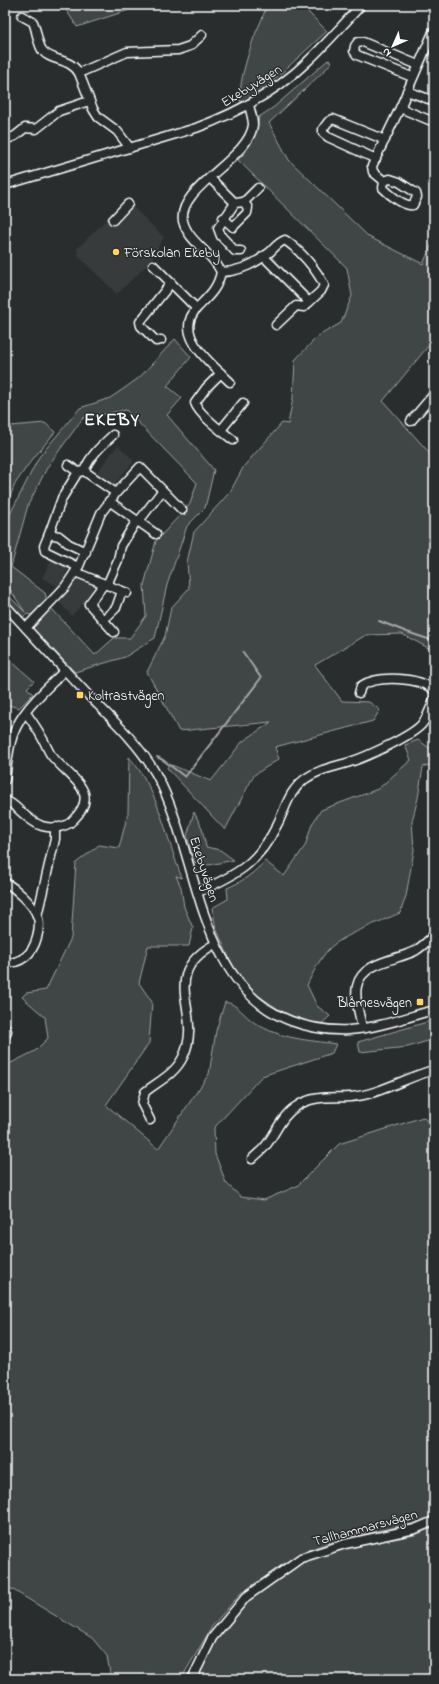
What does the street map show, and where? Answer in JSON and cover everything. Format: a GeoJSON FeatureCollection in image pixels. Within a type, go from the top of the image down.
{"type":"FeatureCollection","features":[{"type":"Feature","properties":{"kind":"street","name":"Ekebyvägen"},"geometry":{"type":"LineString","coordinates":[[5,185],[196,128],[248,104],[272,90],[308,61],[361,5]]}},
{"type":"Feature","properties":{"kind":"street"},"geometry":{"type":"LineString","coordinates":[[22,16],[33,22],[41,49],[52,57],[68,62],[75,67],[79,73],[89,101],[98,117],[117,131],[130,148]]}},
{"type":"Feature","properties":{"kind":"street"},"geometry":{"type":"LineString","coordinates":[[384,181],[373,172],[372,166],[400,108],[412,77],[434,30]]}},
{"type":"Feature","properties":{"kind":"street"},"geometry":{"type":"LineString","coordinates":[[79,73],[127,52],[178,50],[190,46],[202,35]]}},
{"type":"Feature","properties":{"kind":"street"},"geometry":{"type":"LineString","coordinates":[[412,77],[357,55],[354,51],[355,46],[358,42],[363,42],[418,65]]}},
{"type":"Feature","properties":{"kind":"street"},"geometry":{"type":"LineString","coordinates":[[407,91],[434,101]]}},
{"type":"Feature","properties":{"kind":"street"},"geometry":{"type":"LineString","coordinates":[[5,140],[15,136],[25,128],[36,128],[59,111],[89,101]]}},
{"type":"Feature","properties":{"kind":"street"},"geometry":{"type":"LineString","coordinates":[[230,382],[193,343],[189,331],[189,321],[196,308],[217,287],[221,272],[212,258],[188,232],[183,222],[183,213],[188,200],[242,146],[250,135],[253,125],[248,104]]}},
{"type":"Feature","properties":{"kind":"street"},"geometry":{"type":"LineString","coordinates":[[400,108],[434,122]]}},
{"type":"Feature","properties":{"kind":"street"},"geometry":{"type":"LineString","coordinates":[[376,159],[328,137],[324,133],[323,129],[328,122],[333,119],[385,140]]}},
{"type":"Feature","properties":{"kind":"street"},"geometry":{"type":"LineString","coordinates":[[210,178],[235,203]]}},
{"type":"Feature","properties":{"kind":"street"},"geometry":{"type":"LineString","coordinates":[[241,251],[235,251],[219,233],[218,228],[235,203],[244,202],[258,188]]}},
{"type":"Feature","properties":{"kind":"street"},"geometry":{"type":"LineString","coordinates":[[224,218],[233,227],[247,213],[248,208],[244,202]]}},
{"type":"Feature","properties":{"kind":"street"},"geometry":{"type":"LineString","coordinates":[[113,220],[128,204]]}},
{"type":"Feature","properties":{"kind":"street"},"geometry":{"type":"LineString","coordinates":[[221,272],[241,270],[285,240],[312,267],[324,285],[321,291],[304,307],[296,306],[276,325]]}},
{"type":"Feature","properties":{"kind":"street"},"geometry":{"type":"LineString","coordinates":[[266,254],[309,302]]}},
{"type":"Feature","properties":{"kind":"street"},"geometry":{"type":"LineString","coordinates":[[153,265],[196,308]]}},
{"type":"Feature","properties":{"kind":"street"},"geometry":{"type":"LineString","coordinates":[[161,340],[156,341],[141,326],[140,322],[171,283]]}},
{"type":"Feature","properties":{"kind":"street"},"geometry":{"type":"LineString","coordinates":[[221,373],[206,388],[195,403],[196,407],[233,440]]}},
{"type":"Feature","properties":{"kind":"street"},"geometry":{"type":"LineString","coordinates":[[411,421],[434,394]]}},
{"type":"Feature","properties":{"kind":"street"},"geometry":{"type":"LineString","coordinates":[[221,430],[243,403]]}},
{"type":"Feature","properties":{"kind":"street"},"geometry":{"type":"LineString","coordinates":[[104,620],[116,608],[125,592],[106,585],[77,570],[45,551],[44,546],[62,498],[87,462],[113,435]]}},
{"type":"Feature","properties":{"kind":"street"},"geometry":{"type":"LineString","coordinates":[[68,465],[81,471],[116,493]]}},
{"type":"Feature","properties":{"kind":"street"},"geometry":{"type":"LineString","coordinates":[[26,628],[65,587],[77,570],[86,552],[94,527],[109,501],[140,467],[182,510]]}},
{"type":"Feature","properties":{"kind":"street"},"geometry":{"type":"LineString","coordinates":[[114,632],[89,604],[106,585],[118,560],[121,546],[138,520],[162,491]]}},
{"type":"Feature","properties":{"kind":"street"},"geometry":{"type":"LineString","coordinates":[[109,501],[156,534]]}},
{"type":"Feature","properties":{"kind":"street"},"geometry":{"type":"LineString","coordinates":[[49,534],[59,536],[69,544],[86,552]]}},
{"type":"Feature","properties":{"kind":"street","name":"Ekebyvägen"},"geometry":{"type":"LineString","coordinates":[[5,605],[130,737],[150,764],[169,802],[215,944],[234,978],[247,993],[272,1012],[305,1026],[328,1030],[362,1028],[434,1010]]}},
{"type":"Feature","properties":{"kind":"street"},"geometry":{"type":"LineString","coordinates":[[5,780],[13,734],[26,713],[65,670]]}},
{"type":"Feature","properties":{"kind":"street"},"geometry":{"type":"LineString","coordinates":[[359,693],[361,686],[375,680],[407,680],[434,690]]}},
{"type":"Feature","properties":{"kind":"street"},"geometry":{"type":"LineString","coordinates":[[198,892],[248,866],[270,838],[278,824],[287,801],[305,780],[320,770],[354,761],[413,732],[423,723],[434,699]]}},
{"type":"Feature","properties":{"kind":"street"},"geometry":{"type":"LineString","coordinates":[[5,800],[32,821],[43,826],[55,827],[71,822],[84,806],[85,794],[80,784],[62,767],[47,749],[37,729],[26,713]]}},
{"type":"Feature","properties":{"kind":"street"},"geometry":{"type":"LineString","coordinates":[[37,916],[55,838],[55,827]]}},
{"type":"Feature","properties":{"kind":"street"},"geometry":{"type":"LineString","coordinates":[[5,882],[33,908],[39,923],[38,932],[28,954],[17,962],[5,964]]}},
{"type":"Feature","properties":{"kind":"street"},"geometry":{"type":"LineString","coordinates":[[362,1028],[356,993],[359,980],[362,975],[371,968],[416,950],[427,943],[434,935]]}},
{"type":"Feature","properties":{"kind":"street"},"geometry":{"type":"LineString","coordinates":[[150,1120],[142,1104],[145,1092],[166,1078],[177,1067],[188,1045],[190,1031],[189,1016],[184,993],[186,972],[196,957],[215,944]]}},
{"type":"Feature","properties":{"kind":"street"},"geometry":{"type":"LineString","coordinates":[[5,1027],[7,1031],[5,1036]]}},
{"type":"Feature","properties":{"kind":"street"},"geometry":{"type":"LineString","coordinates":[[252,1159],[267,1145],[284,1117],[297,1106],[311,1099],[331,1096],[349,1097],[368,1094],[434,1070]]}},
{"type":"Feature","properties":{"kind":"street","name":"Tallhammarsvägen"},"geometry":{"type":"LineString","coordinates":[[192,1679],[212,1638],[246,1597],[301,1558],[345,1544],[414,1529],[434,1521]]}},
{"type":"Feature","properties":{"kind":"shaded area"},"geometry":{"type":"Polygon","coordinates":[[[63,5],[144,5],[77,27],[63,5]]]}},
{"type":"Feature","properties":{"kind":"shaded area"},"geometry":{"type":"Polygon","coordinates":[[[266,5],[301,5],[327,31],[262,91],[243,102],[240,101],[240,94],[244,70],[248,54],[264,14],[266,5]]]}},
{"type":"Feature","properties":{"kind":"shaded area"},"geometry":{"type":"Polygon","coordinates":[[[328,60],[332,62],[324,71],[269,123],[289,160],[369,237],[423,264],[434,239],[434,339],[383,401],[434,458],[434,651],[402,634],[366,635],[315,665],[342,701],[369,702],[380,710],[373,721],[275,747],[279,759],[254,775],[225,830],[167,768],[169,764],[211,781],[242,742],[271,722],[179,731],[147,672],[165,636],[171,608],[189,588],[187,562],[194,532],[230,492],[244,466],[282,423],[288,424],[293,398],[295,360],[318,336],[341,323],[352,296],[347,268],[238,160],[246,151],[252,140],[257,129],[259,117],[274,107],[328,60]]]}},
{"type":"Feature","properties":{"kind":"shaded area","name":"Förskolan Ekeby"},"geometry":{"type":"Polygon","coordinates":[[[133,207],[164,237],[149,263],[117,294],[78,256],[77,249],[105,221],[119,223],[133,207]]]}},
{"type":"Feature","properties":{"kind":"shaded area"},"geometry":{"type":"Polygon","coordinates":[[[175,339],[191,357],[167,386],[182,398],[167,415],[214,470],[205,508],[187,526],[167,585],[155,638],[125,657],[75,672],[31,627],[51,608],[95,655],[114,638],[130,638],[146,616],[144,585],[156,541],[190,504],[197,483],[126,410],[83,418],[48,466],[28,505],[11,567],[45,593],[47,601],[31,615],[27,614],[23,617],[5,600],[5,592],[25,612],[5,582],[5,524],[39,457],[80,408],[110,398],[140,377],[175,339]]]}},
{"type":"Feature","properties":{"kind":"shaded area"},"geometry":{"type":"Polygon","coordinates":[[[45,423],[55,432],[28,465],[15,484],[5,509],[5,432],[11,426],[45,423]]]}},
{"type":"Feature","properties":{"kind":"shaded area"},"geometry":{"type":"Polygon","coordinates":[[[118,445],[134,461],[113,486],[96,473],[118,445]]]}},
{"type":"Feature","properties":{"kind":"shaded area"},"geometry":{"type":"Polygon","coordinates":[[[53,557],[70,565],[59,587],[42,578],[53,557]]]}},
{"type":"Feature","properties":{"kind":"shaded area"},"geometry":{"type":"Polygon","coordinates":[[[79,577],[96,588],[72,616],[59,602],[79,577]]]}},
{"type":"Feature","properties":{"kind":"shaded area"},"geometry":{"type":"Polygon","coordinates":[[[5,656],[34,681],[27,688],[33,694],[19,708],[5,704],[5,656]]]}},
{"type":"Feature","properties":{"kind":"shaded area"},"geometry":{"type":"Polygon","coordinates":[[[418,740],[434,751],[434,764],[423,767],[418,798],[412,821],[414,850],[406,896],[400,913],[342,939],[328,950],[322,958],[307,985],[317,1006],[330,1016],[320,1025],[286,1014],[257,995],[235,971],[216,928],[212,908],[228,899],[227,888],[248,877],[265,861],[284,876],[305,846],[312,824],[321,810],[378,789],[411,760],[405,745],[418,740]]]}},
{"type":"Feature","properties":{"kind":"shaded area"},"geometry":{"type":"Polygon","coordinates":[[[129,757],[148,784],[161,815],[182,878],[176,876],[181,887],[184,907],[193,928],[189,946],[148,946],[139,983],[152,1002],[149,1043],[106,1105],[158,1149],[209,1074],[216,1031],[225,1002],[234,1005],[255,1023],[284,1036],[336,1044],[332,1053],[262,1076],[214,1128],[215,1154],[226,1183],[241,1197],[264,1200],[297,1186],[339,1144],[423,1117],[434,1128],[434,1515],[412,1524],[345,1537],[300,1553],[241,1593],[213,1625],[181,1679],[111,1679],[107,1656],[92,1638],[5,1585],[5,1066],[35,1051],[48,1038],[45,1017],[22,997],[26,993],[46,990],[71,938],[76,863],[99,845],[119,848],[128,813],[129,757]]]}},
{"type":"Feature","properties":{"kind":"shaded area"},"geometry":{"type":"Polygon","coordinates":[[[194,812],[202,828],[206,847],[220,850],[234,860],[209,865],[194,862],[187,836],[194,812]]]}},
{"type":"Feature","properties":{"kind":"shaded area"},"geometry":{"type":"Polygon","coordinates":[[[434,1020],[434,1039],[408,1047],[360,1052],[358,1042],[434,1020]]]}},
{"type":"Feature","properties":{"kind":"shaded area"},"geometry":{"type":"Polygon","coordinates":[[[434,1527],[434,1679],[196,1679],[214,1641],[247,1600],[300,1562],[346,1548],[415,1535],[434,1527]]]}},
{"type":"Feature","properties":{"kind":"waterway"},"geometry":{"type":"LineString","coordinates":[[379,621],[434,641]]}},
{"type":"Feature","properties":{"kind":"waterway"},"geometry":{"type":"LineString","coordinates":[[157,757],[185,777],[261,678],[243,652]]}},
{"type":"Feature","properties":{"kind":"place","name":"Förskolan Ekeby"},"geometry":{"type":"Point","coordinates":[116,252]}},
{"type":"Feature","properties":{"kind":"place","name":"Koltrastvägen"},"geometry":{"type":"Point","coordinates":[80,695]}},
{"type":"Feature","properties":{"kind":"place","name":"Blåmesvägen"},"geometry":{"type":"Point","coordinates":[420,1002]}},
{"type":"Feature","properties":{"kind":"district","name":"EKEBY"},"geometry":{"type":"Point","coordinates":[112,419]}}]}
